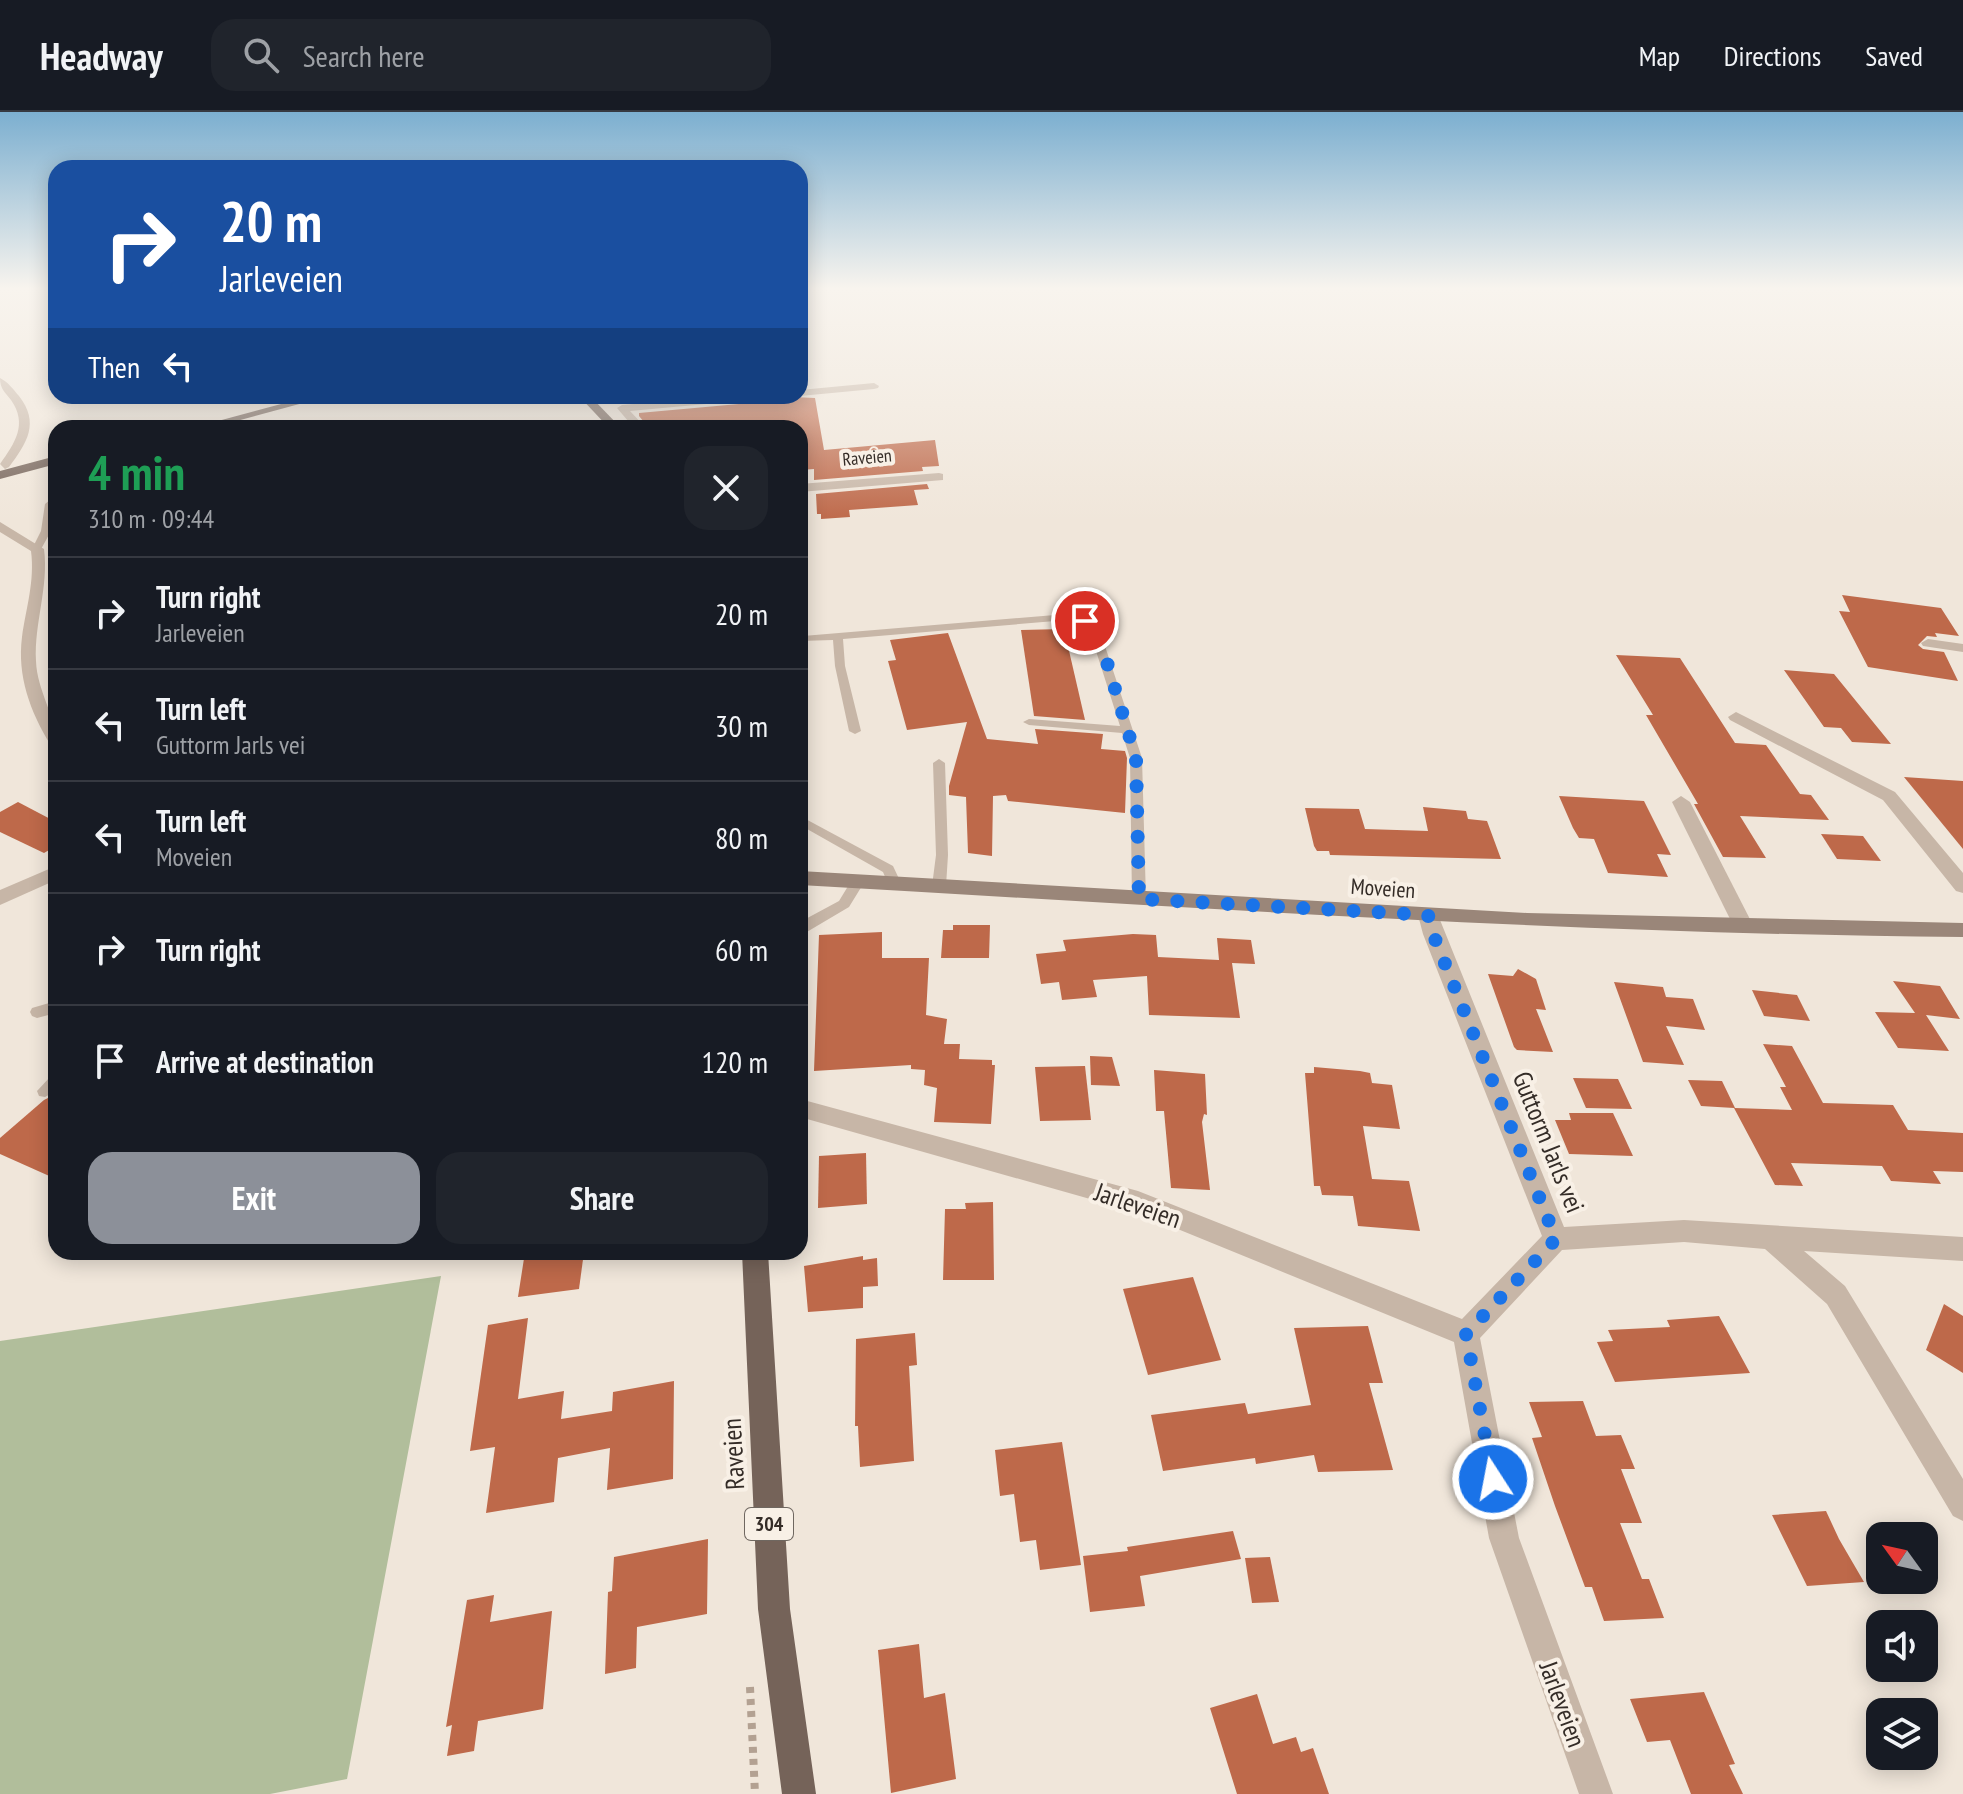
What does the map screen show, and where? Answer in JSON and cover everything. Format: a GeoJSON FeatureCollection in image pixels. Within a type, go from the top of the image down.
{"type":"FeatureCollection","features":[{"type":"Feature","properties":{"kind":"main road"},"geometry":{"type":"LineString","coordinates":[[249,410],[257,404]]}},
{"type":"Feature","properties":{"kind":"main road"},"geometry":{"type":"LineString","coordinates":[[210,420],[272,404]]}},
{"type":"Feature","properties":{"kind":"main road"},"geometry":{"type":"LineString","coordinates":[[230,420],[292,404]]}},
{"type":"Feature","properties":{"kind":"main road"},"geometry":{"type":"LineString","coordinates":[[593,404],[608,420]]}},
{"type":"Feature","properties":{"kind":"main road"},"geometry":{"type":"LineString","coordinates":[[2,473],[48,464]]}},
{"type":"Feature","properties":{"kind":"main road","name":"Raveien"},"geometry":{"type":"LineString","coordinates":[[755,1260],[774,1609],[799,1794]]}},
{"type":"Feature","properties":{"kind":"street"},"geometry":{"type":"LineString","coordinates":[[0,381],[24,407],[29,424],[21,444],[2,473]]}},
{"type":"Feature","properties":{"kind":"street"},"geometry":{"type":"LineString","coordinates":[[808,392],[874,386]]}},
{"type":"Feature","properties":{"kind":"street"},"geometry":{"type":"LineString","coordinates":[[633,420],[622,408],[668,404]]}},
{"type":"Feature","properties":{"kind":"street","name":"Raveien"},"geometry":{"type":"LineString","coordinates":[[808,487],[939,477]]}},
{"type":"Feature","properties":{"kind":"street"},"geometry":{"type":"LineString","coordinates":[[0,526],[37,549],[41,568],[28,652],[30,680],[48,725]]}},
{"type":"Feature","properties":{"kind":"street"},"geometry":{"type":"LineString","coordinates":[[1928,643],[1963,648]]}},
{"type":"Feature","properties":{"kind":"street"},"geometry":{"type":"LineString","coordinates":[[1736,717],[1889,796],[1963,886]]}},
{"type":"Feature","properties":{"kind":"street"},"geometry":{"type":"LineString","coordinates":[[1681,802],[1744,927]]}},
{"type":"Feature","properties":{"kind":"street"},"geometry":{"type":"LineString","coordinates":[[0,898],[48,876]]}},
{"type":"Feature","properties":{"kind":"street","name":"Moveien"},"geometry":{"type":"LineString","coordinates":[[808,878],[1428,915],[1744,927],[1963,930]]}},
{"type":"Feature","properties":{"kind":"street","name":"Guttorm Jarls vei"},"geometry":{"type":"LineString","coordinates":[[1428,915],[1556,1239],[1684,1231],[1963,1249]]}},
{"type":"Feature","properties":{"kind":"street","name":"Jarleveien"},"geometry":{"type":"LineString","coordinates":[[808,1110],[1138,1202],[1466,1334],[1504,1538],[1596,1794]]}},
{"type":"Feature","properties":{"kind":"street"},"geometry":{"type":"LineString","coordinates":[[1770,1238],[1836,1295],[1963,1506]]}},
{"type":"Feature","properties":{"kind":"street"},"geometry":{"type":"LineString","coordinates":[[1466,1334],[1556,1239]]}},
{"type":"Feature","properties":{"kind":"lane"},"geometry":{"type":"LineString","coordinates":[[37,549],[46,531],[48,513]]}},
{"type":"Feature","properties":{"kind":"lane"},"geometry":{"type":"LineString","coordinates":[[808,639],[1067,617],[1085,621],[1094,628],[1136,758],[1139,899]]}},
{"type":"Feature","properties":{"kind":"lane"},"geometry":{"type":"LineString","coordinates":[[838,636],[840,666],[855,731]]}},
{"type":"Feature","properties":{"kind":"lane"},"geometry":{"type":"LineString","coordinates":[[1029,722],[1128,730]]}},
{"type":"Feature","properties":{"kind":"lane"},"geometry":{"type":"LineString","coordinates":[[939,763],[942,855],[939,886]]}},
{"type":"Feature","properties":{"kind":"lane"},"geometry":{"type":"LineString","coordinates":[[808,824],[888,869],[894,883]]}},
{"type":"Feature","properties":{"kind":"lane"},"geometry":{"type":"LineString","coordinates":[[808,923],[844,904],[858,881]]}},
{"type":"Feature","properties":{"kind":"lane"},"geometry":{"type":"LineString","coordinates":[[37,1012],[48,1009]]}},
{"type":"Feature","properties":{"kind":"green space"},"geometry":{"type":"Polygon","coordinates":[[[441,1276],[347,1779],[270,1794],[0,1794],[0,1341],[441,1276]]]}},
{"type":"Feature","properties":{"kind":"building"},"geometry":{"type":"Polygon","coordinates":[[[808,398],[815,398],[824,450],[935,440],[939,466],[922,467],[923,471],[814,480],[814,469],[808,469],[808,420],[642,420],[639,413],[739,404],[808,404],[808,398]]]}},
{"type":"Feature","properties":{"kind":"building"},"geometry":{"type":"Polygon","coordinates":[[[927,484],[929,489],[914,490],[918,505],[849,510],[850,517],[821,519],[821,514],[817,514],[816,494],[927,484]]]}},
{"type":"Feature","properties":{"kind":"building"},"geometry":{"type":"Polygon","coordinates":[[[1842,595],[1941,608],[1959,636],[1935,633],[1937,637],[1927,636],[1918,645],[1923,649],[1944,652],[1958,681],[1868,667],[1839,611],[1850,612],[1842,595]]]}},
{"type":"Feature","properties":{"kind":"building"},"geometry":{"type":"Polygon","coordinates":[[[1064,629],[1085,720],[1034,716],[1021,630],[1064,629]]]}},
{"type":"Feature","properties":{"kind":"building"},"geometry":{"type":"Polygon","coordinates":[[[948,633],[987,739],[1038,744],[1035,729],[1103,734],[1101,749],[1125,751],[1127,758],[1125,813],[1008,801],[1006,795],[993,796],[992,856],[968,853],[966,797],[949,795],[967,722],[907,730],[888,661],[896,660],[890,640],[948,633]]]}},
{"type":"Feature","properties":{"kind":"building"},"geometry":{"type":"Polygon","coordinates":[[[1616,655],[1680,658],[1735,743],[1766,745],[1800,794],[1811,795],[1829,820],[1740,816],[1766,858],[1723,857],[1694,804],[1698,804],[1646,715],[1653,715],[1616,655]]]}},
{"type":"Feature","properties":{"kind":"building"},"geometry":{"type":"Polygon","coordinates":[[[1784,670],[1834,674],[1891,744],[1852,742],[1841,728],[1824,727],[1784,670]]]}},
{"type":"Feature","properties":{"kind":"building"},"geometry":{"type":"Polygon","coordinates":[[[1904,777],[1963,781],[1963,849],[1904,777]]]}},
{"type":"Feature","properties":{"kind":"building"},"geometry":{"type":"Polygon","coordinates":[[[1559,796],[1644,801],[1671,855],[1657,854],[1668,877],[1608,873],[1594,839],[1579,838],[1559,796]]]}},
{"type":"Feature","properties":{"kind":"building"},"geometry":{"type":"Polygon","coordinates":[[[18,802],[48,818],[48,851],[44,853],[0,832],[0,812],[18,802]]]}},
{"type":"Feature","properties":{"kind":"building"},"geometry":{"type":"Polygon","coordinates":[[[1423,807],[1466,811],[1468,819],[1487,821],[1501,859],[1330,855],[1329,851],[1317,851],[1314,846],[1305,808],[1359,809],[1365,829],[1428,831],[1423,807]]]}},
{"type":"Feature","properties":{"kind":"building"},"geometry":{"type":"Polygon","coordinates":[[[1821,834],[1863,836],[1881,861],[1837,859],[1821,834]]]}},
{"type":"Feature","properties":{"kind":"building"},"geometry":{"type":"Polygon","coordinates":[[[953,925],[990,925],[989,958],[941,958],[943,930],[953,930],[953,925]]]}},
{"type":"Feature","properties":{"kind":"building"},"geometry":{"type":"Polygon","coordinates":[[[882,932],[882,958],[929,958],[926,1015],[947,1019],[944,1044],[960,1044],[959,1059],[992,1060],[992,1065],[995,1065],[991,1124],[934,1122],[937,1088],[924,1085],[925,1070],[911,1069],[911,1065],[814,1071],[819,935],[882,932]]]}},
{"type":"Feature","properties":{"kind":"building"},"geometry":{"type":"Polygon","coordinates":[[[1156,935],[1158,957],[1219,960],[1217,938],[1251,940],[1255,964],[1232,963],[1240,1018],[1149,1015],[1147,976],[1093,980],[1097,997],[1062,1000],[1059,982],[1041,984],[1036,954],[1066,951],[1063,940],[1156,935]]]}},
{"type":"Feature","properties":{"kind":"building"},"geometry":{"type":"Polygon","coordinates":[[[1518,969],[1536,979],[1546,1010],[1536,1009],[1553,1052],[1517,1050],[1514,1047],[1488,974],[1513,976],[1518,969]]]}},
{"type":"Feature","properties":{"kind":"building"},"geometry":{"type":"Polygon","coordinates":[[[1893,981],[1940,986],[1960,1019],[1926,1015],[1949,1051],[1898,1048],[1875,1012],[1915,1013],[1893,981]]]}},
{"type":"Feature","properties":{"kind":"building"},"geometry":{"type":"Polygon","coordinates":[[[1614,982],[1663,987],[1666,997],[1693,999],[1705,1030],[1666,1026],[1684,1065],[1643,1062],[1614,982]]]}},
{"type":"Feature","properties":{"kind":"building"},"geometry":{"type":"Polygon","coordinates":[[[1752,990],[1797,995],[1810,1021],[1764,1016],[1752,990]]]}},
{"type":"Feature","properties":{"kind":"building"},"geometry":{"type":"Polygon","coordinates":[[[1763,1044],[1792,1046],[1823,1103],[1893,1105],[1908,1130],[1963,1133],[1963,1172],[1933,1171],[1941,1184],[1891,1181],[1882,1166],[1791,1163],[1803,1186],[1775,1185],[1734,1108],[1701,1106],[1688,1080],[1722,1081],[1735,1108],[1792,1110],[1780,1087],[1786,1087],[1763,1044]]]}},
{"type":"Feature","properties":{"kind":"building"},"geometry":{"type":"Polygon","coordinates":[[[1090,1056],[1112,1057],[1120,1086],[1091,1085],[1090,1056]]]}},
{"type":"Feature","properties":{"kind":"building"},"geometry":{"type":"Polygon","coordinates":[[[1085,1066],[1091,1120],[1040,1121],[1035,1067],[1085,1066]]]}},
{"type":"Feature","properties":{"kind":"building"},"geometry":{"type":"Polygon","coordinates":[[[1314,1067],[1370,1073],[1372,1083],[1392,1085],[1400,1129],[1363,1126],[1372,1179],[1409,1181],[1420,1231],[1358,1226],[1353,1196],[1322,1195],[1320,1186],[1314,1186],[1305,1073],[1314,1073],[1314,1067]]]}},
{"type":"Feature","properties":{"kind":"building"},"geometry":{"type":"Polygon","coordinates":[[[1154,1070],[1205,1074],[1207,1115],[1204,1114],[1202,1122],[1210,1190],[1171,1188],[1164,1111],[1156,1111],[1154,1070]]]}},
{"type":"Feature","properties":{"kind":"building"},"geometry":{"type":"Polygon","coordinates":[[[1573,1078],[1618,1079],[1632,1109],[1586,1108],[1573,1078]]]}},
{"type":"Feature","properties":{"kind":"building"},"geometry":{"type":"Polygon","coordinates":[[[48,1098],[48,1175],[0,1154],[0,1138],[48,1098]]]}},
{"type":"Feature","properties":{"kind":"building"},"geometry":{"type":"Polygon","coordinates":[[[1569,1113],[1613,1113],[1633,1156],[1569,1154],[1555,1120],[1571,1120],[1569,1113]]]}},
{"type":"Feature","properties":{"kind":"building"},"geometry":{"type":"Polygon","coordinates":[[[866,1153],[867,1204],[818,1208],[819,1156],[866,1153]]]}},
{"type":"Feature","properties":{"kind":"building"},"geometry":{"type":"Polygon","coordinates":[[[993,1202],[994,1280],[943,1280],[945,1209],[966,1209],[965,1203],[993,1202]]]}},
{"type":"Feature","properties":{"kind":"building"},"geometry":{"type":"Polygon","coordinates":[[[863,1256],[863,1260],[877,1258],[878,1286],[863,1287],[863,1308],[808,1312],[804,1266],[863,1256]]]}},
{"type":"Feature","properties":{"kind":"building"},"geometry":{"type":"Polygon","coordinates":[[[524,1260],[583,1260],[579,1289],[518,1297],[524,1260]]]}},
{"type":"Feature","properties":{"kind":"building"},"geometry":{"type":"Polygon","coordinates":[[[1193,1277],[1221,1360],[1148,1375],[1123,1289],[1193,1277]]]}},
{"type":"Feature","properties":{"kind":"building"},"geometry":{"type":"Polygon","coordinates":[[[1944,1304],[1963,1316],[1963,1373],[1926,1350],[1944,1304]]]}},
{"type":"Feature","properties":{"kind":"building"},"geometry":{"type":"Polygon","coordinates":[[[1719,1316],[1750,1373],[1615,1382],[1597,1342],[1613,1341],[1608,1330],[1670,1327],[1667,1320],[1719,1316]]]}},
{"type":"Feature","properties":{"kind":"building"},"geometry":{"type":"Polygon","coordinates":[[[528,1318],[518,1399],[564,1391],[561,1419],[612,1411],[613,1392],[674,1381],[673,1479],[607,1490],[610,1448],[558,1458],[554,1502],[486,1513],[495,1447],[470,1451],[488,1325],[528,1318]]]}},
{"type":"Feature","properties":{"kind":"building"},"geometry":{"type":"Polygon","coordinates":[[[1368,1326],[1383,1383],[1369,1383],[1393,1470],[1318,1472],[1314,1455],[1256,1464],[1255,1458],[1163,1471],[1151,1415],[1245,1403],[1248,1414],[1311,1405],[1294,1328],[1368,1326]]]}},
{"type":"Feature","properties":{"kind":"building"},"geometry":{"type":"Polygon","coordinates":[[[915,1333],[917,1365],[909,1366],[914,1461],[860,1467],[858,1426],[855,1426],[856,1339],[915,1333]]]}},
{"type":"Feature","properties":{"kind":"building"},"geometry":{"type":"Polygon","coordinates":[[[1583,1401],[1596,1436],[1621,1435],[1635,1469],[1621,1469],[1642,1523],[1620,1523],[1642,1579],[1649,1579],[1664,1618],[1604,1621],[1592,1587],[1585,1587],[1532,1438],[1542,1437],[1529,1402],[1583,1401]]]}},
{"type":"Feature","properties":{"kind":"building"},"geometry":{"type":"Polygon","coordinates":[[[1062,1442],[1081,1565],[1040,1570],[1036,1540],[1020,1542],[1014,1494],[1000,1496],[995,1450],[1062,1442]]]}},
{"type":"Feature","properties":{"kind":"building"},"geometry":{"type":"Polygon","coordinates":[[[1826,1511],[1864,1582],[1807,1586],[1772,1515],[1826,1511]]]}},
{"type":"Feature","properties":{"kind":"building"},"geometry":{"type":"Polygon","coordinates":[[[1233,1531],[1241,1559],[1140,1576],[1145,1606],[1090,1612],[1083,1556],[1128,1551],[1127,1547],[1233,1531]]]}},
{"type":"Feature","properties":{"kind":"building"},"geometry":{"type":"Polygon","coordinates":[[[708,1539],[707,1614],[637,1627],[636,1668],[605,1674],[608,1592],[612,1591],[614,1557],[708,1539]]]}},
{"type":"Feature","properties":{"kind":"building"},"geometry":{"type":"Polygon","coordinates":[[[1270,1557],[1279,1602],[1252,1603],[1245,1558],[1270,1557]]]}},
{"type":"Feature","properties":{"kind":"building"},"geometry":{"type":"Polygon","coordinates":[[[494,1595],[490,1622],[552,1611],[543,1709],[478,1721],[474,1751],[447,1756],[452,1725],[446,1727],[467,1600],[494,1595]]]}},
{"type":"Feature","properties":{"kind":"building"},"geometry":{"type":"Polygon","coordinates":[[[919,1644],[924,1698],[945,1693],[956,1779],[891,1793],[878,1650],[919,1644]]]}},
{"type":"Feature","properties":{"kind":"building"},"geometry":{"type":"Polygon","coordinates":[[[1704,1692],[1735,1764],[1729,1765],[1743,1794],[1691,1794],[1670,1740],[1647,1742],[1630,1699],[1704,1692]]]}},
{"type":"Feature","properties":{"kind":"building"},"geometry":{"type":"Polygon","coordinates":[[[1257,1694],[1273,1744],[1296,1737],[1301,1752],[1313,1748],[1329,1794],[1237,1794],[1210,1708],[1257,1694]]]}},
{"type":"Feature","properties":{"kind":"route"},"geometry":{"type":"LineString","coordinates":[[1085,621],[1094,628],[1105,656],[1136,758],[1139,899],[1428,915],[1556,1239],[1466,1334],[1493,1479]]}}]}
